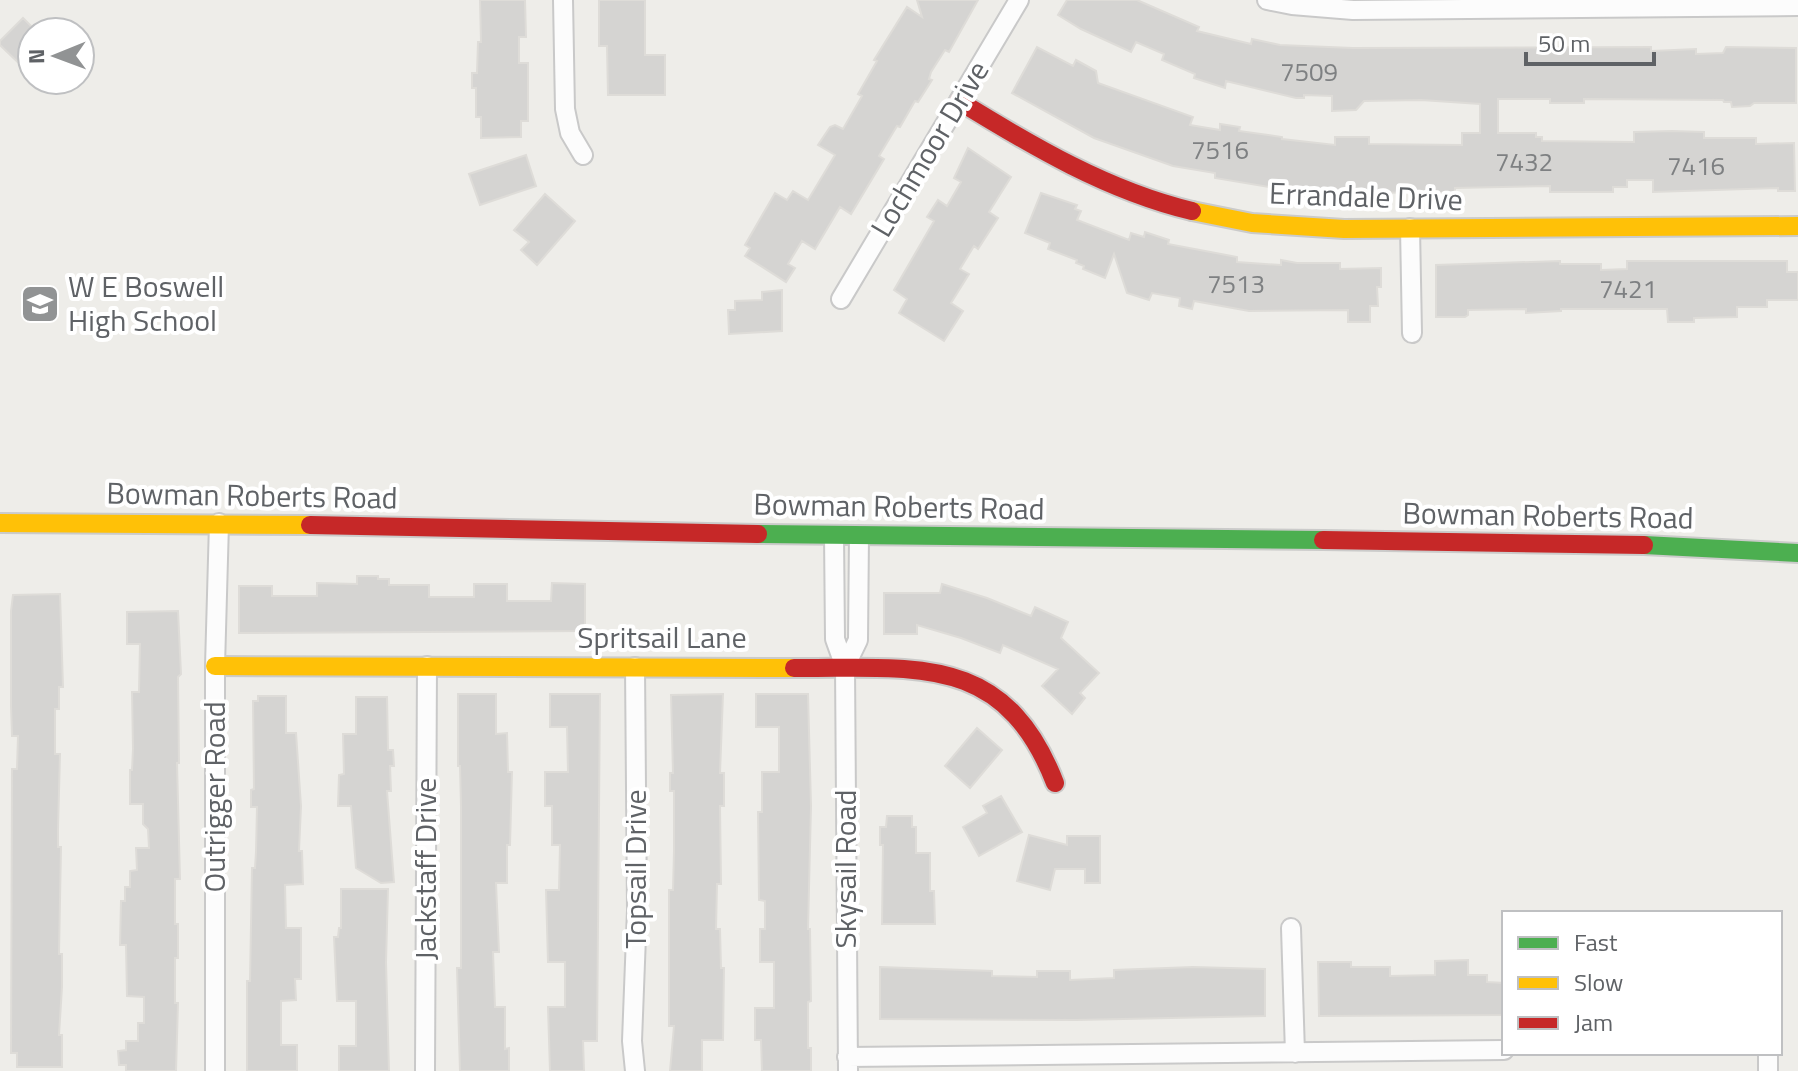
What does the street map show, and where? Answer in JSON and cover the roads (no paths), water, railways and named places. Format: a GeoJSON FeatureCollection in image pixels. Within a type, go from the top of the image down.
{"type":"FeatureCollection","features":[{"type":"Feature","properties":{"kind":"street"},"geometry":{"type":"LineString","coordinates":[[563,0],[565,109],[570,133],[583,155]]}},
{"type":"Feature","properties":{"kind":"street","name":"Lochmoor Drive"},"geometry":{"type":"LineString","coordinates":[[841,299],[1019,0]]}},
{"type":"Feature","properties":{"kind":"street"},"geometry":{"type":"LineString","coordinates":[[1267,0],[1353,10],[1798,6]]}},
{"type":"Feature","properties":{"kind":"street","name":"Errandale Drive"},"geometry":{"type":"LineString","coordinates":[[959,101],[1033,148],[1102,180],[1164,203],[1224,218],[1285,225],[1410,228],[1798,226]]}},
{"type":"Feature","properties":{"kind":"street"},"geometry":{"type":"LineString","coordinates":[[1410,228],[1412,333]]}},
{"type":"Feature","properties":{"kind":"street","name":"Bowman Roberts Road"},"geometry":{"type":"LineString","coordinates":[[0,523],[219,523],[834,535],[1616,543],[1798,553]]}},
{"type":"Feature","properties":{"kind":"street","name":"Outrigger Road"},"geometry":{"type":"LineString","coordinates":[[215,1071],[215,666],[219,523]]}},
{"type":"Feature","properties":{"kind":"street","name":"Skysail Road"},"geometry":{"type":"LineString","coordinates":[[834,535],[835,639],[845,667],[847,1064]]}},
{"type":"Feature","properties":{"kind":"street","name":"Skysail Road"},"geometry":{"type":"LineString","coordinates":[[845,667],[858,640],[859,535]]}},
{"type":"Feature","properties":{"kind":"street","name":"Spritsail Lane"},"geometry":{"type":"LineString","coordinates":[[215,666],[913,669],[944,674],[984,688],[1023,723],[1045,756],[1055,783]]}},
{"type":"Feature","properties":{"kind":"street","name":"Jackstaff Drive"},"geometry":{"type":"LineString","coordinates":[[425,1071],[427,666]]}},
{"type":"Feature","properties":{"kind":"street","name":"Topsail Drive"},"geometry":{"type":"LineString","coordinates":[[635,667],[637,910],[632,1041],[635,1071]]}},
{"type":"Feature","properties":{"kind":"street"},"geometry":{"type":"LineString","coordinates":[[1291,928],[1295,1053]]}},
{"type":"Feature","properties":{"kind":"street"},"geometry":{"type":"LineString","coordinates":[[847,1064],[1502,1050]]}},
{"type":"Feature","properties":{"kind":"place","name":"W E Boswell High School"},"geometry":{"type":"Point","coordinates":[40,304]}}]}
